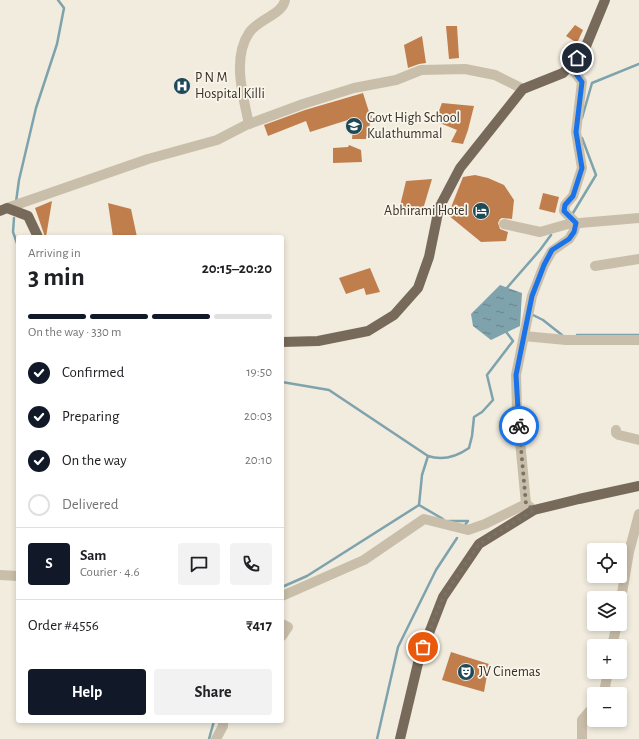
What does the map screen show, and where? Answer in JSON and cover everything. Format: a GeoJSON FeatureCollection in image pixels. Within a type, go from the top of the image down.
{"type":"FeatureCollection","features":[{"type":"Feature","properties":{"kind":"main road"},"geometry":{"type":"LineString","coordinates":[[284,342],[318,341],[368,332],[394,315],[418,288],[429,257],[440,208],[460,168],[523,89],[564,73],[584,51],[605,0]]}},
{"type":"Feature","properties":{"kind":"main road"},"geometry":{"type":"LineString","coordinates":[[4,209],[28,216],[37,235]]}},
{"type":"Feature","properties":{"kind":"main road"},"geometry":{"type":"LineString","coordinates":[[400,739],[418,659],[443,597],[479,544],[530,507],[579,499],[639,486]]}},
{"type":"Feature","properties":{"kind":"street"},"geometry":{"type":"LineString","coordinates":[[249,124],[240,80],[240,63],[244,44],[249,32],[267,17],[279,11],[285,0]]}},
{"type":"Feature","properties":{"kind":"street"},"geometry":{"type":"LineString","coordinates":[[570,66],[582,82],[576,132],[582,168],[573,196],[565,205],[564,211],[576,223]]}},
{"type":"Feature","properties":{"kind":"street"},"geometry":{"type":"LineString","coordinates":[[4,209],[148,159],[217,140],[249,124],[303,104],[354,88],[396,80],[420,70],[465,69],[495,75],[523,89]]}},
{"type":"Feature","properties":{"kind":"street"},"geometry":{"type":"LineString","coordinates":[[504,224],[540,232],[568,224],[639,218]]}},
{"type":"Feature","properties":{"kind":"street"},"geometry":{"type":"LineString","coordinates":[[284,595],[364,560],[424,518],[468,530],[530,507],[517,409],[516,375],[525,324],[532,296],[544,265],[552,250],[569,239],[574,232],[576,223]]}},
{"type":"Feature","properties":{"kind":"street"},"geometry":{"type":"LineString","coordinates":[[595,266],[639,259]]}},
{"type":"Feature","properties":{"kind":"street"},"geometry":{"type":"LineString","coordinates":[[524,336],[566,340],[639,340]]}},
{"type":"Feature","properties":{"kind":"street"},"geometry":{"type":"LineString","coordinates":[[616,430],[616,433],[619,435],[639,440]]}},
{"type":"Feature","properties":{"kind":"street"},"geometry":{"type":"LineString","coordinates":[[622,591],[629,552],[639,514]]}},
{"type":"Feature","properties":{"kind":"street"},"geometry":{"type":"LineString","coordinates":[[0,575],[16,576]]}},
{"type":"Feature","properties":{"kind":"street"},"geometry":{"type":"LineString","coordinates":[[284,625],[288,626],[284,633]]}},
{"type":"Feature","properties":{"kind":"street"},"geometry":{"type":"LineString","coordinates":[[582,739],[582,720],[587,714]]}},
{"type":"Feature","properties":{"kind":"street"},"geometry":{"type":"LineString","coordinates":[[216,739],[223,723]]}},
{"type":"Feature","properties":{"kind":"water"},"geometry":{"type":"Polygon","coordinates":[[[500,285],[522,293],[520,326],[491,340],[473,326],[471,314],[500,285]]]}},
{"type":"Feature","properties":{"kind":"building"},"geometry":{"type":"Polygon","coordinates":[[[575,25],[583,30],[577,43],[566,36],[575,25]]]}},
{"type":"Feature","properties":{"kind":"building"},"geometry":{"type":"Polygon","coordinates":[[[446,26],[457,26],[459,58],[449,59],[446,26]]]}},
{"type":"Feature","properties":{"kind":"building"},"geometry":{"type":"Polygon","coordinates":[[[422,36],[426,63],[408,68],[404,45],[422,36]]]}},
{"type":"Feature","properties":{"kind":"building"},"geometry":{"type":"Polygon","coordinates":[[[363,93],[370,115],[372,116],[366,139],[352,139],[354,118],[310,132],[306,121],[268,136],[264,125],[305,110],[363,93]]]}},
{"type":"Feature","properties":{"kind":"building"},"geometry":{"type":"Polygon","coordinates":[[[442,103],[474,106],[463,144],[451,142],[457,130],[435,121],[442,103]]]}},
{"type":"Feature","properties":{"kind":"building"},"geometry":{"type":"Polygon","coordinates":[[[349,145],[361,150],[362,162],[333,163],[333,148],[348,147],[349,145]]]}},
{"type":"Feature","properties":{"kind":"building","name":"Abhirami Hotel"},"geometry":{"type":"Polygon","coordinates":[[[475,175],[488,178],[504,185],[514,200],[512,219],[502,218],[498,223],[500,229],[508,232],[506,241],[481,242],[448,215],[463,177],[475,175]]]}},
{"type":"Feature","properties":{"kind":"building"},"geometry":{"type":"Polygon","coordinates":[[[432,179],[421,216],[399,210],[406,181],[432,179]]]}},
{"type":"Feature","properties":{"kind":"building"},"geometry":{"type":"Polygon","coordinates":[[[543,193],[559,197],[555,213],[539,209],[543,193]]]}},
{"type":"Feature","properties":{"kind":"building"},"geometry":{"type":"Polygon","coordinates":[[[52,201],[46,235],[44,235],[35,208],[52,201]]]}},
{"type":"Feature","properties":{"kind":"building"},"geometry":{"type":"Polygon","coordinates":[[[108,203],[131,209],[137,235],[113,235],[108,203]]]}},
{"type":"Feature","properties":{"kind":"building"},"geometry":{"type":"Polygon","coordinates":[[[370,268],[380,292],[366,295],[364,288],[346,294],[339,278],[370,268]]]}},
{"type":"Feature","properties":{"kind":"building","name":"JV Cinemas"},"geometry":{"type":"Polygon","coordinates":[[[451,652],[489,664],[484,692],[442,680],[451,652]]]}},
{"type":"Feature","properties":{"kind":"waterway"},"geometry":{"type":"LineString","coordinates":[[16,202],[19,180],[36,108],[57,44],[64,8],[58,0]]}},
{"type":"Feature","properties":{"kind":"waterway"},"geometry":{"type":"LineString","coordinates":[[582,118],[592,83],[639,64]]}},
{"type":"Feature","properties":{"kind":"waterway"},"geometry":{"type":"LineString","coordinates":[[573,213],[596,175],[582,138]]}},
{"type":"Feature","properties":{"kind":"waterway"},"geometry":{"type":"LineString","coordinates":[[14,218],[13,232],[16,240]]}},
{"type":"Feature","properties":{"kind":"waterway"},"geometry":{"type":"LineString","coordinates":[[505,290],[551,235]]}},
{"type":"Feature","properties":{"kind":"waterway"},"geometry":{"type":"LineString","coordinates":[[533,315],[543,320],[562,335]]}},
{"type":"Feature","properties":{"kind":"waterway"},"geometry":{"type":"LineString","coordinates":[[284,586],[307,576],[419,505],[422,475],[428,456],[444,458],[459,454],[469,448],[474,417],[482,412],[493,400],[487,375],[513,341],[504,329]]}},
{"type":"Feature","properties":{"kind":"waterway"},"geometry":{"type":"LineString","coordinates":[[577,335],[639,335]]}},
{"type":"Feature","properties":{"kind":"waterway"},"geometry":{"type":"LineString","coordinates":[[284,382],[329,390],[428,456]]}},
{"type":"Feature","properties":{"kind":"waterway"},"geometry":{"type":"LineString","coordinates":[[419,505],[443,519]]}},
{"type":"Feature","properties":{"kind":"waterway"},"geometry":{"type":"LineString","coordinates":[[449,521],[468,521],[465,525]]}},
{"type":"Feature","properties":{"kind":"waterway"},"geometry":{"type":"LineString","coordinates":[[377,739],[398,647],[436,570],[457,538]]}},
{"type":"Feature","properties":{"kind":"waterway"},"geometry":{"type":"LineString","coordinates":[[209,739],[213,723]]}},
{"type":"Feature","properties":{"kind":"way so far"},"geometry":{"type":"LineString","coordinates":[[423,647],[443,597],[479,544],[534,510],[526,504],[519,426]]}},
{"type":"Feature","properties":{"kind":"place","name":"P N M Hospital Killi"},"geometry":{"type":"Point","coordinates":[182,86]}},
{"type":"Feature","properties":{"kind":"place","name":"Govt High School Kulathummal"},"geometry":{"type":"Point","coordinates":[354,126]}},
{"type":"Feature","properties":{"kind":"place","name":"Abhirami Hotel"},"geometry":{"type":"Point","coordinates":[481,211]}},
{"type":"Feature","properties":{"kind":"place","name":"JV Cinemas"},"geometry":{"type":"Point","coordinates":[466,672]}},
{"type":"Feature","properties":{"kind":"route"},"geometry":{"type":"LineString","coordinates":[[519,426],[516,400],[516,375],[525,324],[532,296],[544,265],[552,250],[569,239],[574,232],[576,223],[564,211],[565,205],[573,196],[582,168],[576,132],[582,82],[570,66],[577,58]]}}]}
